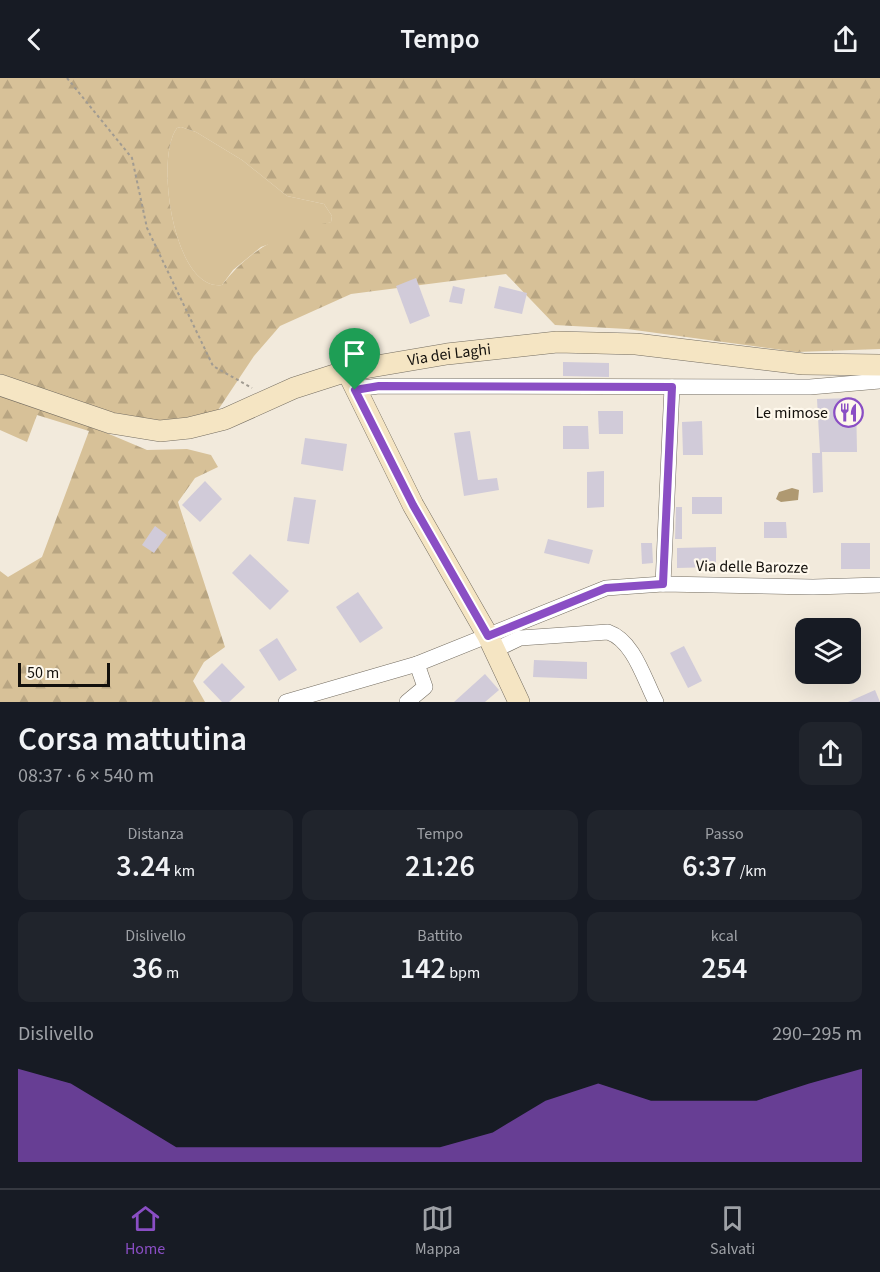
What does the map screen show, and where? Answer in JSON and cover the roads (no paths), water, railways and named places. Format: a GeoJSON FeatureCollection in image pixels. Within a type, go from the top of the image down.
{"type":"FeatureCollection","features":[{"type":"Feature","properties":{"kind":"main road","name":"Via dei Laghi"},"geometry":{"type":"LineString","coordinates":[[0,385],[111,423],[160,431],[209,424],[234,416],[307,383],[351,380],[447,354],[572,341],[636,344],[794,364],[880,365]]}},
{"type":"Feature","properties":{"kind":"main road"},"geometry":{"type":"LineString","coordinates":[[351,380],[413,505],[492,643],[519,702]]}},
{"type":"Feature","properties":{"kind":"street"},"geometry":{"type":"LineString","coordinates":[[351,380],[379,386],[672,387],[831,387],[880,381]]}},
{"type":"Feature","properties":{"kind":"street"},"geometry":{"type":"LineString","coordinates":[[663,584],[672,387]]}},
{"type":"Feature","properties":{"kind":"street","name":"Via delle Barozze"},"geometry":{"type":"LineString","coordinates":[[492,643],[606,588],[663,584],[813,587],[880,585]]}},
{"type":"Feature","properties":{"kind":"street"},"geometry":{"type":"LineString","coordinates":[[286,702],[492,643],[520,638],[608,632],[617,636],[628,646],[656,702]]}},
{"type":"Feature","properties":{"kind":"street"},"geometry":{"type":"LineString","coordinates":[[407,702],[427,695],[417,664]]}},
{"type":"Feature","properties":{"kind":"place","name":"Le mimose"},"geometry":{"type":"Point","coordinates":[849,413]}}]}
